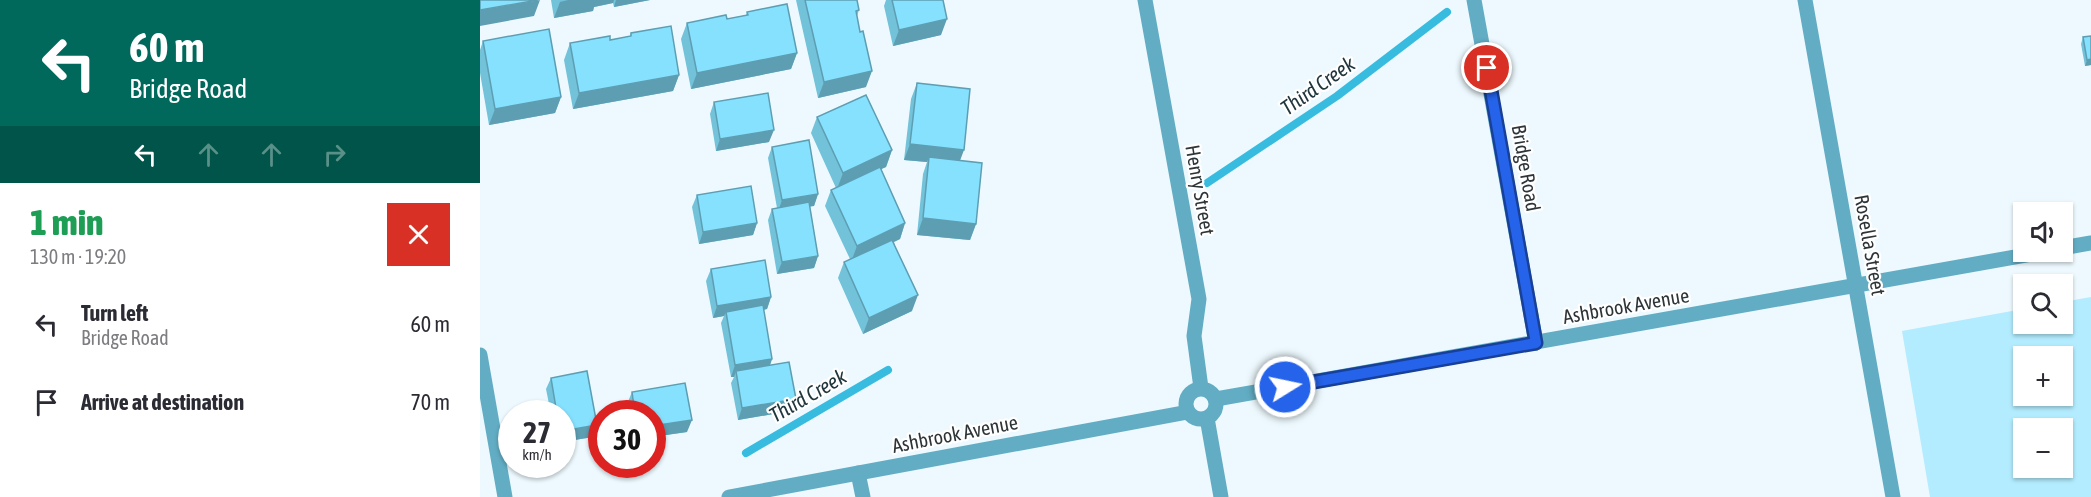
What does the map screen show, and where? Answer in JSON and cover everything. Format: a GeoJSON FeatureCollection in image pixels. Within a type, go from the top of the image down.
{"type":"FeatureCollection","features":[{"type":"Feature","properties":{"kind":"street","name":"Henry Street"},"geometry":{"type":"LineString","coordinates":[[1145,0],[1199,300],[1194,336],[1201,388]]}},
{"type":"Feature","properties":{"kind":"street","name":"Bridge Road"},"geometry":{"type":"LineString","coordinates":[[1474,0],[1536,343]]}},
{"type":"Feature","properties":{"kind":"street","name":"Rosella Street"},"geometry":{"type":"LineString","coordinates":[[1805,0],[1893,497]]}},
{"type":"Feature","properties":{"kind":"street"},"geometry":{"type":"LineString","coordinates":[[2073,246],[2091,243]]}},
{"type":"Feature","properties":{"kind":"street","name":"Ashbrook Avenue"},"geometry":{"type":"LineString","coordinates":[[1216,399],[2013,257]]}},
{"type":"Feature","properties":{"kind":"street"},"geometry":{"type":"LineString","coordinates":[[480,355],[505,497]]}},
{"type":"Feature","properties":{"kind":"street"},"geometry":{"type":"LineString","coordinates":[[1201,388],[1211,392],[1216,399],[1216,410],[1207,418],[1196,418],[1188,412],[1187,398],[1194,390],[1201,388]]}},
{"type":"Feature","properties":{"kind":"street","name":"Ashbrook Avenue"},"geometry":{"type":"LineString","coordinates":[[729,497],[1188,412]]}},
{"type":"Feature","properties":{"kind":"street"},"geometry":{"type":"LineString","coordinates":[[1207,418],[1221,497]]}},
{"type":"Feature","properties":{"kind":"street"},"geometry":{"type":"LineString","coordinates":[[858,473],[862,497]]}},
{"type":"Feature","properties":{"kind":"shaded area"},"geometry":{"type":"Polygon","coordinates":[[[2091,297],[2091,497],[1930,497],[1902,331],[2013,311],[2013,334],[2073,334],[2073,300],[2091,297]]]}},
{"type":"Feature","properties":{"kind":"building"},"geometry":{"type":"Polygon","coordinates":[[[480,0],[538,0],[480,10],[480,0]]]}},
{"type":"Feature","properties":{"kind":"building"},"geometry":{"type":"Polygon","coordinates":[[[805,0],[857,0],[859,10],[856,11],[860,32],[863,31],[872,71],[824,82],[805,0]]]}},
{"type":"Feature","properties":{"kind":"building"},"geometry":{"type":"Polygon","coordinates":[[[892,0],[943,0],[947,19],[899,30],[892,0]]]}},
{"type":"Feature","properties":{"kind":"building"},"geometry":{"type":"Polygon","coordinates":[[[787,4],[797,53],[697,73],[687,23],[726,15],[727,19],[748,15],[747,12],[787,4]]]}},
{"type":"Feature","properties":{"kind":"building"},"geometry":{"type":"Polygon","coordinates":[[[671,26],[679,75],[579,93],[570,43],[610,36],[610,40],[631,36],[631,33],[671,26]]]}},
{"type":"Feature","properties":{"kind":"building"},"geometry":{"type":"Polygon","coordinates":[[[549,29],[561,97],[495,109],[483,41],[549,29]]]}},
{"type":"Feature","properties":{"kind":"building"},"geometry":{"type":"Polygon","coordinates":[[[2091,36],[2091,59],[2087,60],[2083,37],[2091,36]]]}},
{"type":"Feature","properties":{"kind":"building"},"geometry":{"type":"Polygon","coordinates":[[[917,83],[970,89],[964,150],[910,144],[917,83]]]}},
{"type":"Feature","properties":{"kind":"building"},"geometry":{"type":"Polygon","coordinates":[[[768,93],[774,130],[720,139],[714,102],[768,93]]]}},
{"type":"Feature","properties":{"kind":"building"},"geometry":{"type":"Polygon","coordinates":[[[866,95],[892,150],[843,173],[817,117],[866,95]]]}},
{"type":"Feature","properties":{"kind":"building"},"geometry":{"type":"Polygon","coordinates":[[[809,140],[818,194],[782,200],[772,147],[809,140]]]}},
{"type":"Feature","properties":{"kind":"building"},"geometry":{"type":"Polygon","coordinates":[[[929,157],[982,163],[976,224],[923,218],[929,157]]]}},
{"type":"Feature","properties":{"kind":"building"},"geometry":{"type":"Polygon","coordinates":[[[880,167],[905,223],[857,246],[831,190],[880,167]]]}},
{"type":"Feature","properties":{"kind":"building"},"geometry":{"type":"Polygon","coordinates":[[[751,186],[757,223],[703,232],[697,195],[751,186]]]}},
{"type":"Feature","properties":{"kind":"building"},"geometry":{"type":"Polygon","coordinates":[[[809,202],[818,256],[782,262],[772,209],[809,202]]]}},
{"type":"Feature","properties":{"kind":"building"},"geometry":{"type":"Polygon","coordinates":[[[892,240],[918,295],[869,318],[844,262],[892,240]]]}},
{"type":"Feature","properties":{"kind":"building"},"geometry":{"type":"Polygon","coordinates":[[[765,260],[771,297],[717,306],[711,269],[765,260]]]}},
{"type":"Feature","properties":{"kind":"building"},"geometry":{"type":"Polygon","coordinates":[[[763,305],[772,359],[735,365],[726,312],[763,305]]]}},
{"type":"Feature","properties":{"kind":"building"},"geometry":{"type":"Polygon","coordinates":[[[789,362],[796,399],[742,408],[736,371],[789,362]]]}},
{"type":"Feature","properties":{"kind":"building"},"geometry":{"type":"Polygon","coordinates":[[[587,371],[592,400],[588,400],[588,427],[576,429],[576,400],[555,400],[551,378],[587,371]]]}},
{"type":"Feature","properties":{"kind":"building"},"geometry":{"type":"Polygon","coordinates":[[[685,383],[692,420],[666,424],[666,400],[633,400],[632,392],[685,383]]]}},
{"type":"Feature","properties":{"kind":"waterway","name":"Third Creek"},"geometry":{"type":"LineString","coordinates":[[1207,183],[1337,96],[1447,12]]}},
{"type":"Feature","properties":{"kind":"waterway","name":"Third Creek"},"geometry":{"type":"LineString","coordinates":[[746,453],[888,370]]}},
{"type":"Feature","properties":{"kind":"route"},"geometry":{"type":"LineString","coordinates":[[1285,387],[1536,343],[1487,68]]}}]}
